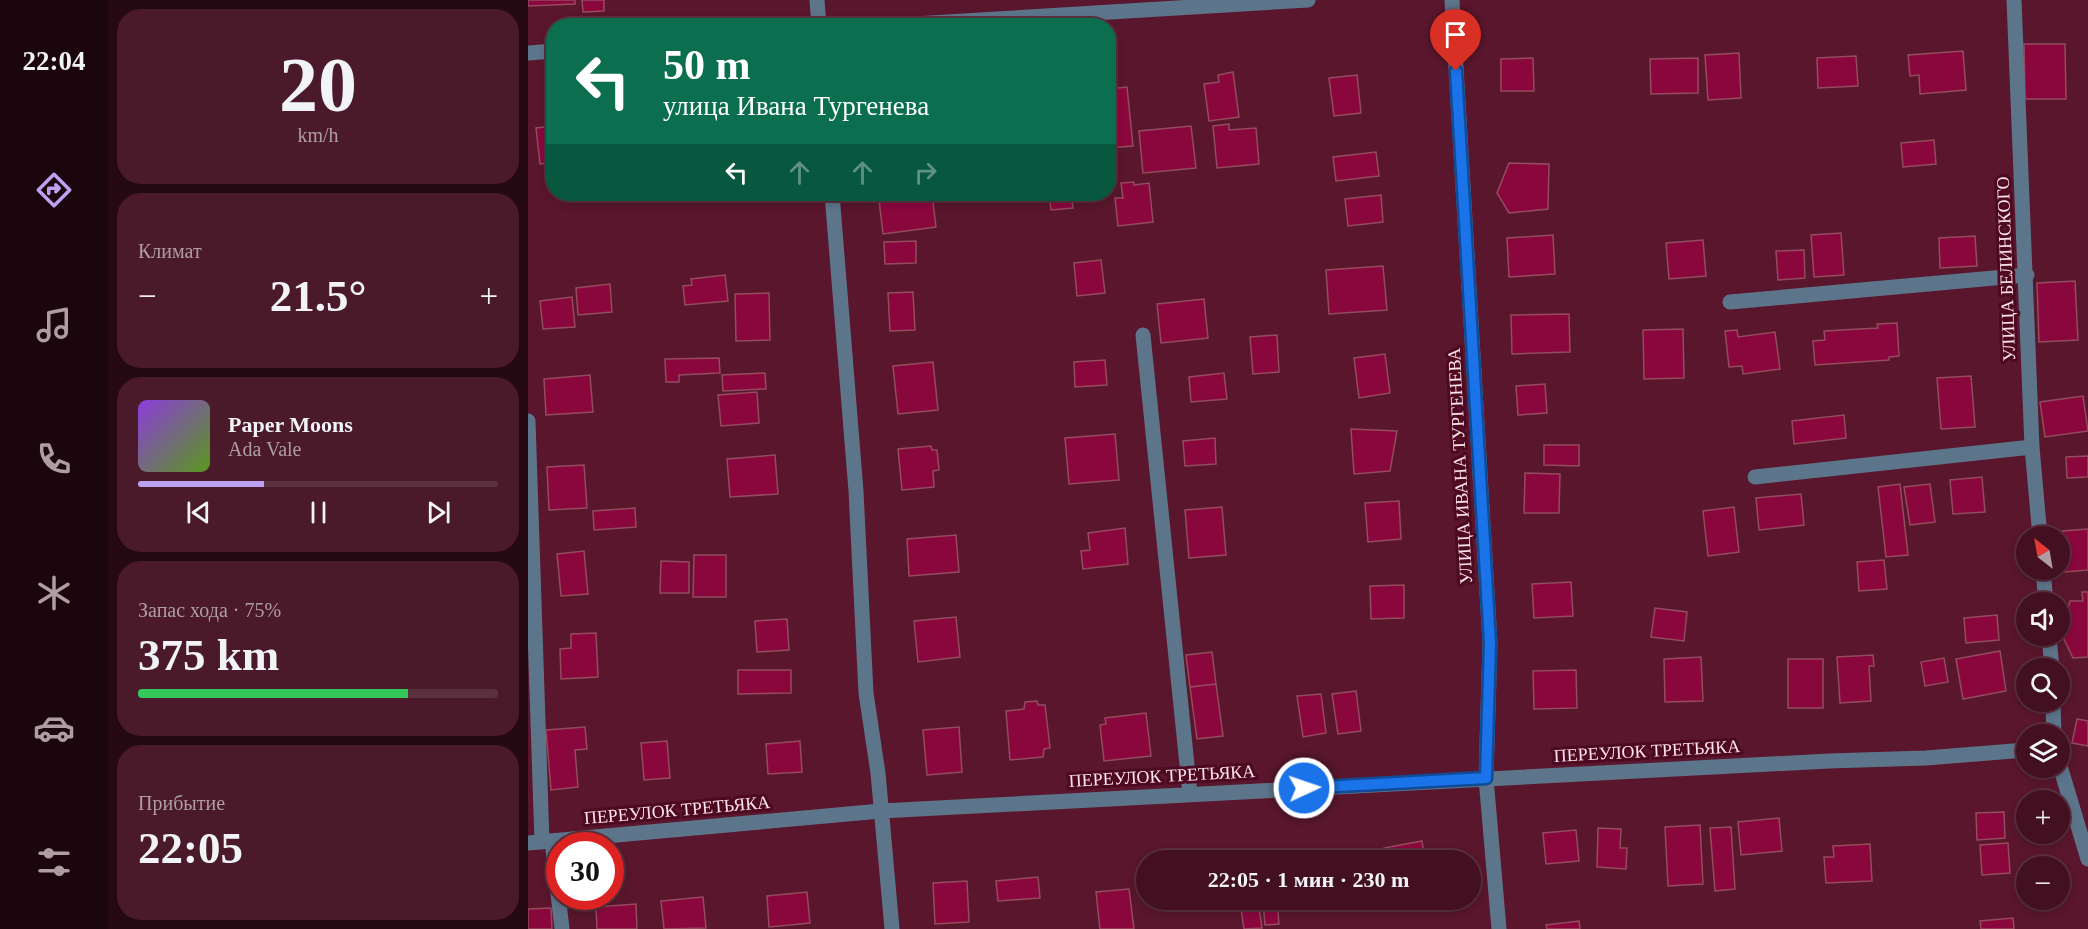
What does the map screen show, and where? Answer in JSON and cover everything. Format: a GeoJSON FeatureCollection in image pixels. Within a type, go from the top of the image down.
{"type":"FeatureCollection","features":[{"type":"Feature","properties":{"kind":"street"},"geometry":{"type":"LineString","coordinates":[[817,0],[818,18]]}},
{"type":"Feature","properties":{"kind":"street"},"geometry":{"type":"LineString","coordinates":[[967,18],[1108,5],[1308,0]]}},
{"type":"Feature","properties":{"kind":"street","name":"УЛИЦА ИВАНА ТУРГЕНЕВА"},"geometry":{"type":"LineString","coordinates":[[1452,0],[1490,643],[1486,778],[1499,929]]}},
{"type":"Feature","properties":{"kind":"street","name":"УЛИЦА БЕЛИНСКОГО"},"geometry":{"type":"LineString","coordinates":[[2013,0],[2027,275],[2032,447],[2039,526]]}},
{"type":"Feature","properties":{"kind":"street"},"geometry":{"type":"LineString","coordinates":[[528,53],[546,52]]}},
{"type":"Feature","properties":{"kind":"street"},"geometry":{"type":"LineString","coordinates":[[833,201],[856,491],[866,693],[881,811],[892,929]]}},
{"type":"Feature","properties":{"kind":"street"},"geometry":{"type":"LineString","coordinates":[[1730,302],[2027,275]]}},
{"type":"Feature","properties":{"kind":"street"},"geometry":{"type":"LineString","coordinates":[[1143,335],[1190,794]]}},
{"type":"Feature","properties":{"kind":"street"},"geometry":{"type":"LineString","coordinates":[[528,421],[541,842],[562,929]]}},
{"type":"Feature","properties":{"kind":"street"},"geometry":{"type":"LineString","coordinates":[[1755,477],[2032,447]]}},
{"type":"Feature","properties":{"kind":"street","name":"ПЕРЕУЛОК ТРЕТЬЯКА"},"geometry":{"type":"LineString","coordinates":[[541,842],[881,811],[1486,778],[1926,758],[2016,751]]}},
{"type":"Feature","properties":{"kind":"street"},"geometry":{"type":"LineString","coordinates":[[2064,778],[2088,859]]}},
{"type":"Feature","properties":{"kind":"building"},"geometry":{"type":"Polygon","coordinates":[[[528,0],[575,0],[575,4],[528,6],[528,0]]]}},
{"type":"Feature","properties":{"kind":"building"},"geometry":{"type":"Polygon","coordinates":[[[582,0],[604,0],[604,11],[583,12],[582,0]]]}},
{"type":"Feature","properties":{"kind":"building"},"geometry":{"type":"Polygon","coordinates":[[[2024,44],[2065,44],[2066,99],[2025,99],[2024,44]]]}},
{"type":"Feature","properties":{"kind":"building"},"geometry":{"type":"Polygon","coordinates":[[[1963,51],[1966,90],[1920,94],[1919,75],[1910,76],[1908,55],[1963,51]]]}},
{"type":"Feature","properties":{"kind":"building"},"geometry":{"type":"Polygon","coordinates":[[[1739,53],[1741,98],[1708,100],[1705,55],[1739,53]]]}},
{"type":"Feature","properties":{"kind":"building"},"geometry":{"type":"Polygon","coordinates":[[[1856,56],[1858,86],[1818,88],[1817,58],[1856,56]]]}},
{"type":"Feature","properties":{"kind":"building"},"geometry":{"type":"Polygon","coordinates":[[[1533,58],[1534,91],[1501,91],[1501,59],[1533,58]]]}},
{"type":"Feature","properties":{"kind":"building"},"geometry":{"type":"Polygon","coordinates":[[[1698,58],[1698,93],[1651,94],[1650,59],[1698,58]]]}},
{"type":"Feature","properties":{"kind":"building"},"geometry":{"type":"Polygon","coordinates":[[[1233,72],[1239,117],[1209,121],[1204,84],[1219,82],[1218,75],[1233,72]]]}},
{"type":"Feature","properties":{"kind":"building"},"geometry":{"type":"Polygon","coordinates":[[[1357,75],[1361,113],[1334,116],[1329,78],[1357,75]]]}},
{"type":"Feature","properties":{"kind":"building"},"geometry":{"type":"Polygon","coordinates":[[[1127,87],[1133,146],[1116,147],[1116,88],[1127,87]]]}},
{"type":"Feature","properties":{"kind":"building"},"geometry":{"type":"Polygon","coordinates":[[[1229,124],[1229,130],[1256,128],[1259,164],[1217,168],[1213,126],[1229,124]]]}},
{"type":"Feature","properties":{"kind":"building"},"geometry":{"type":"Polygon","coordinates":[[[1191,126],[1196,168],[1143,173],[1139,131],[1191,126]]]}},
{"type":"Feature","properties":{"kind":"building"},"geometry":{"type":"Polygon","coordinates":[[[546,127],[546,163],[540,164],[536,128],[546,127]]]}},
{"type":"Feature","properties":{"kind":"building"},"geometry":{"type":"Polygon","coordinates":[[[1934,140],[1936,164],[1903,167],[1901,143],[1934,140]]]}},
{"type":"Feature","properties":{"kind":"building"},"geometry":{"type":"Polygon","coordinates":[[[1376,152],[1379,176],[1336,181],[1333,157],[1376,152]]]}},
{"type":"Feature","properties":{"kind":"building"},"geometry":{"type":"Polygon","coordinates":[[[1509,163],[1549,164],[1548,209],[1509,213],[1497,193],[1509,163]]]}},
{"type":"Feature","properties":{"kind":"building"},"geometry":{"type":"Polygon","coordinates":[[[1134,182],[1134,185],[1149,183],[1153,222],[1118,226],[1115,201],[1116,198],[1123,198],[1121,183],[1134,182]]]}},
{"type":"Feature","properties":{"kind":"building"},"geometry":{"type":"Polygon","coordinates":[[[1381,195],[1383,222],[1348,226],[1345,199],[1381,195]]]}},
{"type":"Feature","properties":{"kind":"building"},"geometry":{"type":"Polygon","coordinates":[[[879,201],[933,201],[936,227],[883,234],[879,201]]]}},
{"type":"Feature","properties":{"kind":"building"},"geometry":{"type":"Polygon","coordinates":[[[1050,201],[1072,201],[1073,208],[1051,210],[1050,201]]]}},
{"type":"Feature","properties":{"kind":"building"},"geometry":{"type":"Polygon","coordinates":[[[1841,233],[1844,275],[1814,277],[1811,235],[1841,233]]]}},
{"type":"Feature","properties":{"kind":"building"},"geometry":{"type":"Polygon","coordinates":[[[1553,235],[1555,274],[1509,277],[1507,238],[1553,235]]]}},
{"type":"Feature","properties":{"kind":"building"},"geometry":{"type":"Polygon","coordinates":[[[1975,236],[1977,266],[1940,268],[1939,238],[1975,236]]]}},
{"type":"Feature","properties":{"kind":"building"},"geometry":{"type":"Polygon","coordinates":[[[1703,240],[1706,276],[1669,279],[1666,243],[1703,240]]]}},
{"type":"Feature","properties":{"kind":"building"},"geometry":{"type":"Polygon","coordinates":[[[916,241],[916,263],[885,264],[884,242],[916,241]]]}},
{"type":"Feature","properties":{"kind":"building"},"geometry":{"type":"Polygon","coordinates":[[[1804,250],[1805,278],[1778,280],[1776,251],[1804,250]]]}},
{"type":"Feature","properties":{"kind":"building"},"geometry":{"type":"Polygon","coordinates":[[[1101,260],[1105,293],[1077,296],[1074,263],[1101,260]]]}},
{"type":"Feature","properties":{"kind":"building"},"geometry":{"type":"Polygon","coordinates":[[[1383,266],[1387,310],[1329,314],[1326,270],[1383,266]]]}},
{"type":"Feature","properties":{"kind":"building"},"geometry":{"type":"Polygon","coordinates":[[[725,275],[728,301],[685,305],[683,286],[692,285],[691,279],[725,275]]]}},
{"type":"Feature","properties":{"kind":"building"},"geometry":{"type":"Polygon","coordinates":[[[2075,281],[2078,340],[2039,342],[2037,283],[2075,281]]]}},
{"type":"Feature","properties":{"kind":"building"},"geometry":{"type":"Polygon","coordinates":[[[610,284],[612,312],[578,315],[576,288],[610,284]]]}},
{"type":"Feature","properties":{"kind":"building"},"geometry":{"type":"Polygon","coordinates":[[[913,292],[915,330],[890,331],[888,293],[913,292]]]}},
{"type":"Feature","properties":{"kind":"building"},"geometry":{"type":"Polygon","coordinates":[[[769,293],[770,340],[736,341],[735,294],[769,293]]]}},
{"type":"Feature","properties":{"kind":"building"},"geometry":{"type":"Polygon","coordinates":[[[572,297],[575,327],[543,329],[540,301],[572,297]]]}},
{"type":"Feature","properties":{"kind":"building"},"geometry":{"type":"Polygon","coordinates":[[[1204,299],[1208,338],[1161,343],[1157,304],[1204,299]]]}},
{"type":"Feature","properties":{"kind":"building"},"geometry":{"type":"Polygon","coordinates":[[[1569,314],[1570,352],[1512,354],[1511,315],[1569,314]]]}},
{"type":"Feature","properties":{"kind":"building"},"geometry":{"type":"Polygon","coordinates":[[[1897,323],[1899,356],[1889,357],[1889,360],[1815,365],[1813,341],[1825,340],[1824,331],[1878,328],[1877,324],[1897,323]]]}},
{"type":"Feature","properties":{"kind":"building"},"geometry":{"type":"Polygon","coordinates":[[[1683,329],[1684,378],[1644,379],[1643,330],[1683,329]]]}},
{"type":"Feature","properties":{"kind":"building"},"geometry":{"type":"Polygon","coordinates":[[[1737,330],[1738,337],[1775,332],[1780,369],[1743,374],[1742,366],[1729,367],[1725,331],[1737,330]]]}},
{"type":"Feature","properties":{"kind":"building"},"geometry":{"type":"Polygon","coordinates":[[[1277,335],[1279,372],[1253,374],[1250,337],[1277,335]]]}},
{"type":"Feature","properties":{"kind":"building"},"geometry":{"type":"Polygon","coordinates":[[[1385,354],[1390,393],[1359,398],[1354,358],[1385,354]]]}},
{"type":"Feature","properties":{"kind":"building"},"geometry":{"type":"Polygon","coordinates":[[[719,358],[720,373],[679,375],[679,382],[666,382],[665,359],[719,358]]]}},
{"type":"Feature","properties":{"kind":"building"},"geometry":{"type":"Polygon","coordinates":[[[1105,360],[1107,385],[1075,387],[1074,362],[1105,360]]]}},
{"type":"Feature","properties":{"kind":"building"},"geometry":{"type":"Polygon","coordinates":[[[933,362],[938,410],[898,414],[893,366],[933,362]]]}},
{"type":"Feature","properties":{"kind":"building"},"geometry":{"type":"Polygon","coordinates":[[[765,373],[766,389],[723,391],[722,375],[765,373]]]}},
{"type":"Feature","properties":{"kind":"building"},"geometry":{"type":"Polygon","coordinates":[[[1224,373],[1227,399],[1191,402],[1189,377],[1224,373]]]}},
{"type":"Feature","properties":{"kind":"building"},"geometry":{"type":"Polygon","coordinates":[[[590,375],[593,412],[546,415],[544,379],[590,375]]]}},
{"type":"Feature","properties":{"kind":"building"},"geometry":{"type":"Polygon","coordinates":[[[1971,376],[1975,427],[1941,429],[1937,378],[1971,376]]]}},
{"type":"Feature","properties":{"kind":"building"},"geometry":{"type":"Polygon","coordinates":[[[1545,384],[1547,413],[1518,415],[1516,386],[1545,384]]]}},
{"type":"Feature","properties":{"kind":"building"},"geometry":{"type":"Polygon","coordinates":[[[757,392],[759,423],[721,426],[718,395],[757,392]]]}},
{"type":"Feature","properties":{"kind":"building"},"geometry":{"type":"Polygon","coordinates":[[[2083,396],[2088,431],[2045,437],[2040,402],[2083,396]]]}},
{"type":"Feature","properties":{"kind":"building"},"geometry":{"type":"Polygon","coordinates":[[[1844,415],[1846,438],[1794,444],[1792,421],[1844,415]]]}},
{"type":"Feature","properties":{"kind":"building"},"geometry":{"type":"Polygon","coordinates":[[[1351,429],[1397,431],[1390,471],[1354,474],[1351,429]]]}},
{"type":"Feature","properties":{"kind":"building"},"geometry":{"type":"Polygon","coordinates":[[[1115,434],[1119,480],[1069,484],[1065,438],[1115,434]]]}},
{"type":"Feature","properties":{"kind":"building"},"geometry":{"type":"Polygon","coordinates":[[[1215,438],[1216,464],[1185,466],[1183,441],[1215,438]]]}},
{"type":"Feature","properties":{"kind":"building"},"geometry":{"type":"Polygon","coordinates":[[[1544,445],[1579,445],[1579,466],[1544,465],[1544,445]]]}},
{"type":"Feature","properties":{"kind":"building"},"geometry":{"type":"Polygon","coordinates":[[[931,446],[932,450],[937,450],[939,470],[933,471],[934,487],[902,490],[898,449],[931,446]]]}},
{"type":"Feature","properties":{"kind":"building"},"geometry":{"type":"Polygon","coordinates":[[[775,455],[778,494],[730,497],[727,459],[775,455]]]}},
{"type":"Feature","properties":{"kind":"building"},"geometry":{"type":"Polygon","coordinates":[[[2088,456],[2088,477],[2067,478],[2066,457],[2088,456]]]}},
{"type":"Feature","properties":{"kind":"building"},"geometry":{"type":"Polygon","coordinates":[[[584,465],[587,508],[549,510],[547,467],[584,465]]]}},
{"type":"Feature","properties":{"kind":"building"},"geometry":{"type":"Polygon","coordinates":[[[1525,473],[1560,474],[1559,513],[1524,513],[1525,473]]]}},
{"type":"Feature","properties":{"kind":"building"},"geometry":{"type":"Polygon","coordinates":[[[1982,477],[1985,512],[1953,514],[1950,480],[1982,477]]]}},
{"type":"Feature","properties":{"kind":"building"},"geometry":{"type":"Polygon","coordinates":[[[1900,484],[1908,555],[1886,557],[1878,487],[1900,484]]]}},
{"type":"Feature","properties":{"kind":"building"},"geometry":{"type":"Polygon","coordinates":[[[1930,484],[1935,522],[1910,525],[1904,487],[1930,484]]]}},
{"type":"Feature","properties":{"kind":"building"},"geometry":{"type":"Polygon","coordinates":[[[1801,494],[1804,525],[1759,530],[1756,498],[1801,494]]]}},
{"type":"Feature","properties":{"kind":"building"},"geometry":{"type":"Polygon","coordinates":[[[1399,501],[1401,539],[1368,542],[1365,503],[1399,501]]]}},
{"type":"Feature","properties":{"kind":"building"},"geometry":{"type":"Polygon","coordinates":[[[1222,507],[1226,555],[1189,558],[1185,510],[1222,507]]]}},
{"type":"Feature","properties":{"kind":"building"},"geometry":{"type":"Polygon","coordinates":[[[1734,507],[1739,552],[1708,556],[1703,511],[1734,507]]]}},
{"type":"Feature","properties":{"kind":"building"},"geometry":{"type":"Polygon","coordinates":[[[635,508],[636,527],[594,530],[593,511],[635,508]]]}},
{"type":"Feature","properties":{"kind":"building"},"geometry":{"type":"Polygon","coordinates":[[[1125,528],[1128,564],[1083,569],[1081,551],[1090,550],[1088,533],[1125,528]]]}},
{"type":"Feature","properties":{"kind":"building"},"geometry":{"type":"Polygon","coordinates":[[[2088,529],[2088,570],[2070,572],[2070,530],[2088,529]]]}},
{"type":"Feature","properties":{"kind":"building"},"geometry":{"type":"Polygon","coordinates":[[[956,535],[959,572],[909,576],[907,539],[956,535]]]}},
{"type":"Feature","properties":{"kind":"building"},"geometry":{"type":"Polygon","coordinates":[[[584,551],[588,594],[561,596],[557,554],[584,551]]]}},
{"type":"Feature","properties":{"kind":"building"},"geometry":{"type":"Polygon","coordinates":[[[694,555],[726,555],[726,597],[693,597],[694,555]]]}},
{"type":"Feature","properties":{"kind":"building"},"geometry":{"type":"Polygon","coordinates":[[[1884,560],[1887,589],[1859,591],[1857,562],[1884,560]]]}},
{"type":"Feature","properties":{"kind":"building"},"geometry":{"type":"Polygon","coordinates":[[[661,561],[689,562],[689,593],[660,593],[661,561]]]}},
{"type":"Feature","properties":{"kind":"building"},"geometry":{"type":"Polygon","coordinates":[[[1571,582],[1573,616],[1534,618],[1532,584],[1571,582]]]}},
{"type":"Feature","properties":{"kind":"building"},"geometry":{"type":"Polygon","coordinates":[[[1404,585],[1404,618],[1371,619],[1370,586],[1404,585]]]}},
{"type":"Feature","properties":{"kind":"building"},"geometry":{"type":"Polygon","coordinates":[[[2082,592],[2088,592],[2088,657],[2073,658],[2067,646],[2070,646],[2070,601],[2083,601],[2082,592]]]}},
{"type":"Feature","properties":{"kind":"building"},"geometry":{"type":"Polygon","coordinates":[[[1655,608],[1687,612],[1684,641],[1651,637],[1655,608]]]}},
{"type":"Feature","properties":{"kind":"building"},"geometry":{"type":"Polygon","coordinates":[[[1997,615],[1999,640],[1966,643],[1964,618],[1997,615]]]}},
{"type":"Feature","properties":{"kind":"building"},"geometry":{"type":"Polygon","coordinates":[[[956,617],[960,657],[918,662],[914,621],[956,617]]]}},
{"type":"Feature","properties":{"kind":"building"},"geometry":{"type":"Polygon","coordinates":[[[787,619],[789,650],[757,652],[755,621],[787,619]]]}},
{"type":"Feature","properties":{"kind":"building"},"geometry":{"type":"Polygon","coordinates":[[[596,633],[598,677],[561,679],[560,649],[571,648],[571,634],[596,633]]]}},
{"type":"Feature","properties":{"kind":"building"},"geometry":{"type":"Polygon","coordinates":[[[2000,651],[2006,691],[1963,699],[1956,659],[2000,651]]]}},
{"type":"Feature","properties":{"kind":"building"},"geometry":{"type":"Polygon","coordinates":[[[1212,652],[1216,684],[1190,687],[1186,655],[1212,652]]]}},
{"type":"Feature","properties":{"kind":"building"},"geometry":{"type":"Polygon","coordinates":[[[1873,655],[1874,666],[1869,666],[1871,701],[1840,703],[1837,657],[1873,655]]]}},
{"type":"Feature","properties":{"kind":"building"},"geometry":{"type":"Polygon","coordinates":[[[1701,657],[1703,701],[1665,702],[1664,659],[1701,657]]]}},
{"type":"Feature","properties":{"kind":"building"},"geometry":{"type":"Polygon","coordinates":[[[1944,658],[1948,682],[1925,686],[1921,662],[1944,658]]]}},
{"type":"Feature","properties":{"kind":"building"},"geometry":{"type":"Polygon","coordinates":[[[1788,659],[1823,659],[1823,708],[1788,708],[1788,659]]]}},
{"type":"Feature","properties":{"kind":"building"},"geometry":{"type":"Polygon","coordinates":[[[738,670],[791,670],[791,693],[738,694],[738,670]]]}},
{"type":"Feature","properties":{"kind":"building"},"geometry":{"type":"Polygon","coordinates":[[[1576,670],[1577,708],[1534,709],[1533,671],[1576,670]]]}},
{"type":"Feature","properties":{"kind":"building"},"geometry":{"type":"Polygon","coordinates":[[[1216,684],[1223,736],[1197,739],[1190,687],[1216,684]]]}},
{"type":"Feature","properties":{"kind":"building"},"geometry":{"type":"Polygon","coordinates":[[[1356,691],[1361,731],[1338,734],[1332,694],[1356,691]]]}},
{"type":"Feature","properties":{"kind":"building"},"geometry":{"type":"Polygon","coordinates":[[[1321,694],[1326,733],[1303,737],[1297,696],[1321,694]]]}},
{"type":"Feature","properties":{"kind":"building"},"geometry":{"type":"Polygon","coordinates":[[[1037,701],[1038,705],[1045,705],[1050,748],[1044,749],[1043,757],[1010,760],[1006,711],[1024,709],[1025,702],[1037,701]]]}},
{"type":"Feature","properties":{"kind":"building"},"geometry":{"type":"Polygon","coordinates":[[[1146,713],[1151,756],[1104,761],[1100,725],[1106,724],[1105,718],[1146,713]]]}},
{"type":"Feature","properties":{"kind":"building"},"geometry":{"type":"Polygon","coordinates":[[[2077,719],[2088,721],[2088,746],[2072,743],[2077,719]]]}},
{"type":"Feature","properties":{"kind":"building"},"geometry":{"type":"Polygon","coordinates":[[[585,727],[587,749],[575,750],[578,787],[551,790],[546,730],[585,727]]]}},
{"type":"Feature","properties":{"kind":"building"},"geometry":{"type":"Polygon","coordinates":[[[959,727],[962,772],[927,775],[923,730],[959,727]]]}},
{"type":"Feature","properties":{"kind":"building"},"geometry":{"type":"Polygon","coordinates":[[[667,741],[670,778],[644,780],[641,743],[667,741]]]}},
{"type":"Feature","properties":{"kind":"building"},"geometry":{"type":"Polygon","coordinates":[[[800,741],[802,772],[768,774],[766,744],[800,741]]]}},
{"type":"Feature","properties":{"kind":"building"},"geometry":{"type":"Polygon","coordinates":[[[2004,812],[2005,838],[1977,840],[1976,813],[2004,812]]]}},
{"type":"Feature","properties":{"kind":"building"},"geometry":{"type":"Polygon","coordinates":[[[1779,818],[1782,851],[1741,855],[1738,822],[1779,818]]]}},
{"type":"Feature","properties":{"kind":"building"},"geometry":{"type":"Polygon","coordinates":[[[1700,825],[1703,884],[1668,886],[1665,827],[1700,825]]]}},
{"type":"Feature","properties":{"kind":"building"},"geometry":{"type":"Polygon","coordinates":[[[1731,827],[1735,889],[1715,891],[1710,828],[1731,827]]]}},
{"type":"Feature","properties":{"kind":"building"},"geometry":{"type":"Polygon","coordinates":[[[1598,828],[1621,829],[1620,848],[1627,848],[1626,869],[1597,867],[1598,828]]]}},
{"type":"Feature","properties":{"kind":"building"},"geometry":{"type":"Polygon","coordinates":[[[1576,830],[1579,861],[1546,864],[1543,833],[1576,830]]]}},
{"type":"Feature","properties":{"kind":"building"},"geometry":{"type":"Polygon","coordinates":[[[1422,841],[1423,850],[1384,850],[1384,848],[1422,841]]]}},
{"type":"Feature","properties":{"kind":"building"},"geometry":{"type":"Polygon","coordinates":[[[2008,843],[2010,873],[1982,875],[1980,845],[2008,843]]]}},
{"type":"Feature","properties":{"kind":"building"},"geometry":{"type":"Polygon","coordinates":[[[1870,844],[1872,881],[1826,883],[1824,857],[1834,857],[1833,846],[1870,844]]]}},
{"type":"Feature","properties":{"kind":"building"},"geometry":{"type":"Polygon","coordinates":[[[1038,877],[1040,898],[998,901],[996,881],[1038,877]]]}},
{"type":"Feature","properties":{"kind":"building"},"geometry":{"type":"Polygon","coordinates":[[[967,881],[969,922],[935,924],[933,883],[967,881]]]}},
{"type":"Feature","properties":{"kind":"building"},"geometry":{"type":"Polygon","coordinates":[[[1129,889],[1134,929],[1100,929],[1096,892],[1129,889]]]}},
{"type":"Feature","properties":{"kind":"building"},"geometry":{"type":"Polygon","coordinates":[[[807,892],[810,923],[769,927],[767,896],[807,892]]]}},
{"type":"Feature","properties":{"kind":"building"},"geometry":{"type":"Polygon","coordinates":[[[703,897],[706,928],[664,929],[661,901],[703,897]]]}},
{"type":"Feature","properties":{"kind":"building"},"geometry":{"type":"Polygon","coordinates":[[[636,904],[637,929],[597,929],[596,910],[624,910],[624,905],[636,904]]]}},
{"type":"Feature","properties":{"kind":"building"},"geometry":{"type":"Polygon","coordinates":[[[528,909],[551,910],[552,929],[528,929],[528,909]]]}},
{"type":"Feature","properties":{"kind":"building"},"geometry":{"type":"Polygon","coordinates":[[[1241,910],[1259,910],[1262,928],[1244,929],[1241,910]]]}},
{"type":"Feature","properties":{"kind":"building"},"geometry":{"type":"Polygon","coordinates":[[[1264,910],[1278,910],[1279,924],[1265,925],[1264,910]]]}},
{"type":"Feature","properties":{"kind":"building"},"geometry":{"type":"Polygon","coordinates":[[[2013,918],[2014,929],[1981,929],[1980,921],[2013,918]]]}},
{"type":"Feature","properties":{"kind":"building"},"geometry":{"type":"Polygon","coordinates":[[[1579,921],[1580,929],[1547,929],[1546,925],[1579,921]]]}},
{"type":"Feature","properties":{"kind":"route"},"geometry":{"type":"LineString","coordinates":[[1304,788],[1486,778],[1490,643],[1456,71]]}}]}
